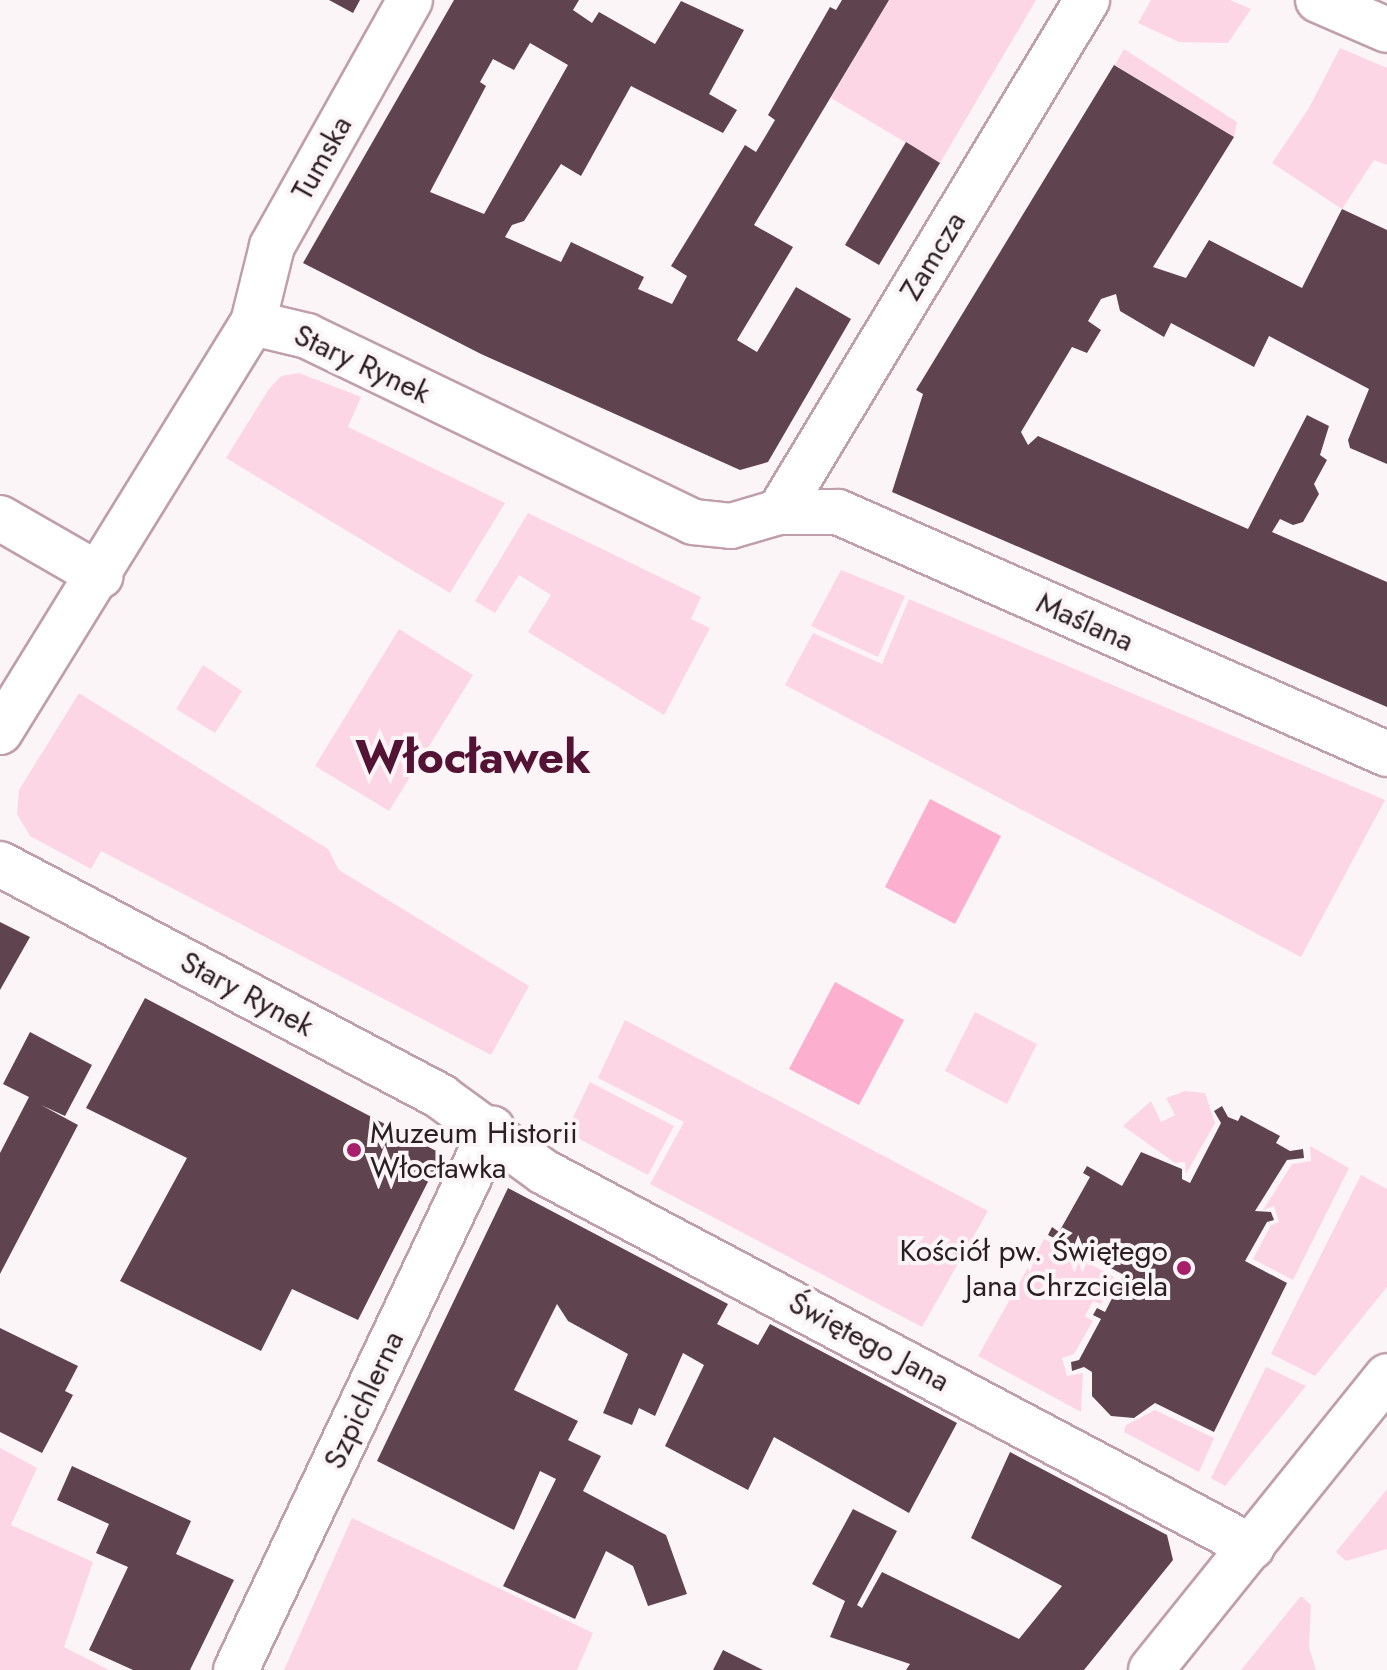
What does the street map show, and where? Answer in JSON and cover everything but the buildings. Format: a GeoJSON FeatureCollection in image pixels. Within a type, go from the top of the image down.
{"type":"FeatureCollection","features":[{"type":"Feature","properties":{"kind":"street","name":"Tumska"},"geometry":{"type":"LineString","coordinates":[[253,323],[272,246],[410,0]]}},
{"type":"Feature","properties":{"kind":"street","name":"Zamcza"},"geometry":{"type":"LineString","coordinates":[[779,512],[1087,0]]}},
{"type":"Feature","properties":{"kind":"street"},"geometry":{"type":"LineString","coordinates":[[1318,0],[1387,30]]}},
{"type":"Feature","properties":{"kind":"street","name":"Stary Rynek"},"geometry":{"type":"LineString","coordinates":[[0,732],[101,576],[253,323],[307,336],[693,522],[731,526],[779,512]]}},
{"type":"Feature","properties":{"kind":"street","name":"Maślana"},"geometry":{"type":"LineString","coordinates":[[779,512],[838,512],[1387,754]]}},
{"type":"Feature","properties":{"kind":"street"},"geometry":{"type":"LineString","coordinates":[[0,518],[101,576]]}},
{"type":"Feature","properties":{"kind":"street","name":"Stary Rynek"},"geometry":{"type":"LineString","coordinates":[[0,864],[441,1097],[492,1129]]}},
{"type":"Feature","properties":{"kind":"street","name":"Świętego Jana"},"geometry":{"type":"LineString","coordinates":[[492,1129],[544,1172],[1252,1547]]}},
{"type":"Feature","properties":{"kind":"street","name":"Szpichlerna"},"geometry":{"type":"LineString","coordinates":[[236,1670],[492,1129]]}},
{"type":"Feature","properties":{"kind":"street"},"geometry":{"type":"LineString","coordinates":[[1151,1670],[1387,1376]]}},
{"type":"Feature","properties":{"kind":"shaded area"},"geometry":{"type":"Polygon","coordinates":[[[889,0],[1036,0],[940,163],[831,98],[889,0]]]}},
{"type":"Feature","properties":{"kind":"shaded area"},"geometry":{"type":"Polygon","coordinates":[[[1151,0],[1230,0],[1251,9],[1228,43],[1179,42],[1138,23],[1151,0]]]}},
{"type":"Feature","properties":{"kind":"shaded area"},"geometry":{"type":"Polygon","coordinates":[[[1340,48],[1387,68],[1387,165],[1374,160],[1342,209],[1272,163],[1309,108],[1340,48]]]}},
{"type":"Feature","properties":{"kind":"shaded area"},"geometry":{"type":"Polygon","coordinates":[[[1124,49],[1237,122],[1234,137],[1115,65],[1124,49]]]}},
{"type":"Feature","properties":{"kind":"shaded area"},"geometry":{"type":"Polygon","coordinates":[[[299,373],[361,397],[348,427],[505,503],[450,593],[226,458],[269,389],[281,376],[299,373]]]}},
{"type":"Feature","properties":{"kind":"shaded area"},"geometry":{"type":"Polygon","coordinates":[[[528,513],[701,597],[691,619],[710,628],[664,715],[528,632],[551,595],[519,575],[495,613],[475,601],[528,513]]]}},
{"type":"Feature","properties":{"kind":"shaded area"},"geometry":{"type":"Polygon","coordinates":[[[841,570],[905,596],[878,657],[811,626],[841,570]]]}},
{"type":"Feature","properties":{"kind":"shaded area"},"geometry":{"type":"Polygon","coordinates":[[[909,599],[1385,800],[1301,957],[785,685],[813,633],[882,664],[909,599]]]}},
{"type":"Feature","properties":{"kind":"shaded area"},"geometry":{"type":"Polygon","coordinates":[[[399,629],[473,675],[389,811],[315,766],[399,629]]]}},
{"type":"Feature","properties":{"kind":"shaded area"},"geometry":{"type":"Polygon","coordinates":[[[203,665],[242,691],[215,733],[176,709],[203,665]]]}},
{"type":"Feature","properties":{"kind":"shaded area"},"geometry":{"type":"Polygon","coordinates":[[[79,693],[328,849],[339,870],[529,986],[491,1055],[101,851],[91,869],[30,836],[17,814],[19,790],[79,693]]]}},
{"type":"Feature","properties":{"kind":"shaded area"},"geometry":{"type":"Polygon","coordinates":[[[930,799],[1001,836],[955,924],[885,887],[930,799]]]}},
{"type":"Feature","properties":{"kind":"shaded area"},"geometry":{"type":"Polygon","coordinates":[[[835,982],[904,1020],[859,1105],[789,1069],[835,982]]]}},
{"type":"Feature","properties":{"kind":"shaded area"},"geometry":{"type":"Polygon","coordinates":[[[975,1012],[1037,1044],[1007,1104],[945,1071],[975,1012]]]}},
{"type":"Feature","properties":{"kind":"shaded area"},"geometry":{"type":"Polygon","coordinates":[[[625,1020],[988,1211],[922,1327],[650,1184],[684,1122],[598,1078],[625,1020]]]}},
{"type":"Feature","properties":{"kind":"shaded area"},"geometry":{"type":"Polygon","coordinates":[[[590,1082],[674,1126],[648,1175],[566,1132],[590,1082]]]}},
{"type":"Feature","properties":{"kind":"shaded area"},"geometry":{"type":"Polygon","coordinates":[[[1185,1091],[1205,1093],[1215,1123],[1186,1174],[1185,1162],[1175,1163],[1123,1126],[1151,1101],[1161,1122],[1175,1115],[1166,1098],[1185,1091]]]}},
{"type":"Feature","properties":{"kind":"shaded area"},"geometry":{"type":"Polygon","coordinates":[[[1310,1146],[1349,1168],[1293,1280],[1253,1259],[1271,1225],[1279,1222],[1274,1206],[1263,1210],[1292,1164],[1311,1161],[1310,1146]]]}},
{"type":"Feature","properties":{"kind":"shaded area"},"geometry":{"type":"Polygon","coordinates":[[[1361,1175],[1387,1189],[1387,1287],[1315,1376],[1271,1354],[1361,1175]]]}},
{"type":"Feature","properties":{"kind":"shaded area"},"geometry":{"type":"Polygon","coordinates":[[[1044,1239],[1114,1277],[1101,1304],[1093,1301],[1085,1316],[1093,1321],[1074,1354],[1062,1358],[1067,1376],[1083,1373],[1081,1412],[978,1356],[1044,1239]]]}},
{"type":"Feature","properties":{"kind":"shaded area"},"geometry":{"type":"Polygon","coordinates":[[[1266,1367],[1306,1386],[1225,1486],[1211,1478],[1266,1367]]]}},
{"type":"Feature","properties":{"kind":"shaded area"},"geometry":{"type":"Polygon","coordinates":[[[1155,1410],[1214,1438],[1199,1472],[1124,1432],[1126,1425],[1155,1410]]]}},
{"type":"Feature","properties":{"kind":"shaded area"},"geometry":{"type":"Polygon","coordinates":[[[0,1448],[37,1468],[11,1525],[93,1562],[64,1647],[109,1670],[0,1670],[0,1448]]]}},
{"type":"Feature","properties":{"kind":"shaded area"},"geometry":{"type":"Polygon","coordinates":[[[1387,1489],[1387,1549],[1346,1561],[1336,1552],[1387,1489]]]}},
{"type":"Feature","properties":{"kind":"shaded area"},"geometry":{"type":"Polygon","coordinates":[[[352,1518],[593,1633],[577,1670],[284,1670],[352,1518]]]}},
{"type":"Feature","properties":{"kind":"shaded area"},"geometry":{"type":"Polygon","coordinates":[[[1301,1596],[1311,1605],[1309,1647],[1316,1670],[1241,1670],[1301,1596]]]}},
{"type":"Feature","properties":{"kind":"place","name":"Muzeum Historii Włocławka"},"geometry":{"type":"Point","coordinates":[354,1150]}},
{"type":"Feature","properties":{"kind":"place","name":"Kościół pw. Świętego Jana Chrzciciela"},"geometry":{"type":"Point","coordinates":[1184,1268]}},
{"type":"Feature","properties":{"kind":"district","name":"Włocławek"},"geometry":{"type":"Point","coordinates":[473,757]}}]}
